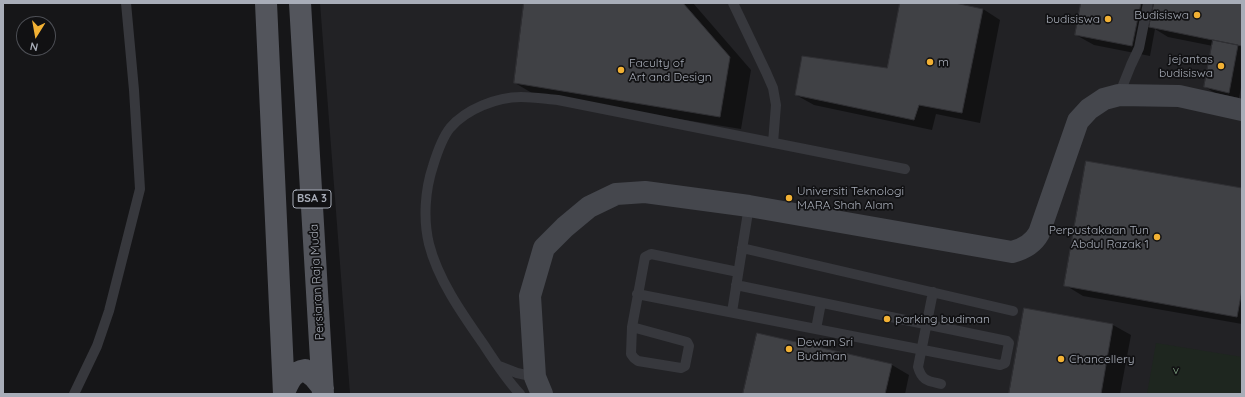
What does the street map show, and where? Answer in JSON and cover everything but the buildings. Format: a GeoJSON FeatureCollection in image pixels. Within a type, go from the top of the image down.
{"type":"FeatureCollection","features":[{"type":"Feature","properties":{"kind":"main road","name":"BSA 3"},"geometry":{"type":"LineString","coordinates":[[266,3],[284,393]]}},
{"type":"Feature","properties":{"kind":"main road","name":"Persiaran Raja Muda"},"geometry":{"type":"LineString","coordinates":[[300,3],[323,391]]}},
{"type":"Feature","properties":{"kind":"main road"},"geometry":{"type":"LineString","coordinates":[[284,393],[290,377],[299,371],[305,370],[314,377],[323,391]]}},
{"type":"Feature","properties":{"kind":"street"},"geometry":{"type":"LineString","coordinates":[[539,386],[530,296],[544,248],[565,227],[589,207],[616,194],[645,192],[749,206],[1012,252],[1021,250],[1029,245],[1039,233],[1078,121],[1089,109],[1104,100],[1119,95],[1179,96],[1242,110]]}},
{"type":"Feature","properties":{"kind":"lane"},"geometry":{"type":"LineString","coordinates":[[74,394],[97,346],[109,311],[140,189],[134,90],[126,3]]}},
{"type":"Feature","properties":{"kind":"lane"},"geometry":{"type":"LineString","coordinates":[[733,3],[773,88],[776,105],[773,143]]}},
{"type":"Feature","properties":{"kind":"lane"},"geometry":{"type":"LineString","coordinates":[[1119,95],[1139,48],[1148,3]]}},
{"type":"Feature","properties":{"kind":"lane"},"geometry":{"type":"LineString","coordinates":[[520,394],[508,381],[468,321],[441,276],[429,244],[427,225],[427,193],[430,174],[440,147],[450,128],[467,113],[492,102],[520,97],[558,100],[905,169]]}},
{"type":"Feature","properties":{"kind":"lane"},"geometry":{"type":"LineString","coordinates":[[732,312],[749,206]]}},
{"type":"Feature","properties":{"kind":"lane"},"geometry":{"type":"LineString","coordinates":[[742,248],[1013,311]]}},
{"type":"Feature","properties":{"kind":"lane"},"geometry":{"type":"LineString","coordinates":[[632,327],[687,342],[689,346],[685,366],[681,368],[638,361],[631,354],[632,327],[645,257],[651,254],[738,272]]}},
{"type":"Feature","properties":{"kind":"lane"},"geometry":{"type":"LineString","coordinates":[[637,294],[1000,365],[1005,363],[1009,343],[1007,341],[736,285]]}},
{"type":"Feature","properties":{"kind":"lane"},"geometry":{"type":"LineString","coordinates":[[933,292],[923,350],[918,367],[921,376],[926,380],[941,384]]}},
{"type":"Feature","properties":{"kind":"lane"},"geometry":{"type":"LineString","coordinates":[[816,329],[821,303]]}},
{"type":"Feature","properties":{"kind":"lane"},"geometry":{"type":"LineString","coordinates":[[499,366],[518,373],[539,386]]}},
{"type":"Feature","properties":{"kind":"shaded area","name":"Universiti Teknologi MARA Shah Alam"},"geometry":{"type":"Polygon","coordinates":[[[320,3],[1242,3],[1242,394],[350,394],[320,3]]]}},
{"type":"Feature","properties":{"kind":"green space","name":"v"},"geometry":{"type":"Polygon","coordinates":[[[1156,343],[1242,357],[1242,394],[1147,394],[1156,343]]]}},
{"type":"Feature","properties":{"kind":"place","name":"Budisiswa"},"geometry":{"type":"Point","coordinates":[1197,15]}},
{"type":"Feature","properties":{"kind":"place","name":"budisiswa"},"geometry":{"type":"Point","coordinates":[1108,19]}},
{"type":"Feature","properties":{"kind":"place","name":"m"},"geometry":{"type":"Point","coordinates":[930,62]}},
{"type":"Feature","properties":{"kind":"place","name":"jejantas budisiswa"},"geometry":{"type":"Point","coordinates":[1221,66]}},
{"type":"Feature","properties":{"kind":"place","name":"Faculty of Art and Design"},"geometry":{"type":"Point","coordinates":[621,70]}},
{"type":"Feature","properties":{"kind":"place","name":"Universiti Teknologi MARA Shah Alam"},"geometry":{"type":"Point","coordinates":[789,198]}},
{"type":"Feature","properties":{"kind":"place","name":"Perpustakaan Tun Abdul Razak 1"},"geometry":{"type":"Point","coordinates":[1157,237]}},
{"type":"Feature","properties":{"kind":"place","name":"parking budiman"},"geometry":{"type":"Point","coordinates":[887,319]}},
{"type":"Feature","properties":{"kind":"place","name":"Dewan Sri Budiman"},"geometry":{"type":"Point","coordinates":[789,349]}},
{"type":"Feature","properties":{"kind":"place","name":"Chancellery"},"geometry":{"type":"Point","coordinates":[1061,359]}}]}
